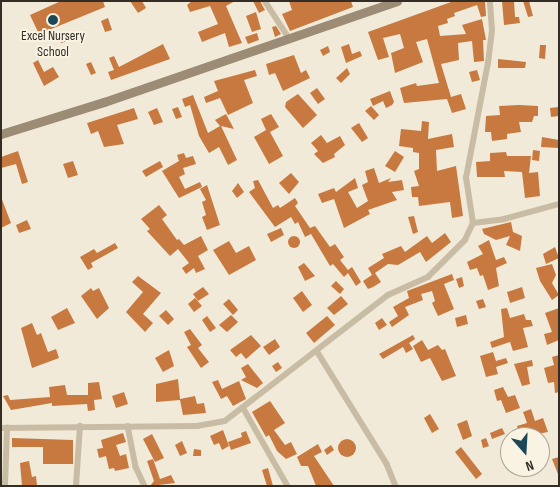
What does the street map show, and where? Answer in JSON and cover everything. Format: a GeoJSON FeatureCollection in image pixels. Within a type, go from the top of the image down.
{"type":"FeatureCollection","features":[{"type":"Feature","properties":{"kind":"main road"},"geometry":{"type":"LineString","coordinates":[[1,134],[397,1]]}},
{"type":"Feature","properties":{"kind":"street"},"geometry":{"type":"LineString","coordinates":[[265,1],[289,38]]}},
{"type":"Feature","properties":{"kind":"street"},"geometry":{"type":"LineString","coordinates":[[5,486],[4,428],[214,424],[244,409],[388,295],[428,277],[465,240],[473,223],[466,178],[488,63],[492,31],[490,1]]}},
{"type":"Feature","properties":{"kind":"street"},"geometry":{"type":"LineString","coordinates":[[473,223],[504,219],[559,204]]}},
{"type":"Feature","properties":{"kind":"street"},"geometry":{"type":"LineString","coordinates":[[317,351],[387,464],[396,486]]}},
{"type":"Feature","properties":{"kind":"street"},"geometry":{"type":"LineString","coordinates":[[244,409],[288,486]]}},
{"type":"Feature","properties":{"kind":"street"},"geometry":{"type":"LineString","coordinates":[[76,486],[80,426]]}},
{"type":"Feature","properties":{"kind":"street"},"geometry":{"type":"LineString","coordinates":[[128,426],[136,467],[144,486]]}},
{"type":"Feature","properties":{"kind":"building"},"geometry":{"type":"Polygon","coordinates":[[[61,1],[103,1],[105,7],[39,34],[30,15],[61,1]]]}},
{"type":"Feature","properties":{"kind":"building"},"geometry":{"type":"Polygon","coordinates":[[[130,1],[142,1],[146,8],[138,13],[130,1]]]}},
{"type":"Feature","properties":{"kind":"building"},"geometry":{"type":"Polygon","coordinates":[[[192,1],[235,1],[226,6],[242,43],[229,47],[225,33],[202,42],[198,32],[218,24],[210,6],[190,12],[187,5],[192,1]]]}},
{"type":"Feature","properties":{"kind":"building"},"geometry":{"type":"Polygon","coordinates":[[[253,1],[260,1],[265,10],[259,13],[253,1]]]}},
{"type":"Feature","properties":{"kind":"building"},"geometry":{"type":"Polygon","coordinates":[[[289,1],[351,1],[353,7],[290,31],[282,14],[292,10],[289,1]]]}},
{"type":"Feature","properties":{"kind":"building"},"geometry":{"type":"Polygon","coordinates":[[[485,1],[486,16],[481,17],[477,5],[454,13],[455,16],[447,19],[448,23],[438,26],[440,36],[466,34],[462,25],[482,19],[486,40],[483,40],[484,61],[474,62],[472,41],[458,43],[459,60],[441,64],[451,97],[461,94],[466,109],[452,113],[447,99],[404,103],[400,88],[416,83],[417,86],[439,83],[427,39],[416,42],[423,62],[395,73],[391,53],[404,48],[400,34],[383,38],[389,57],[378,60],[368,32],[451,2],[485,1]]]}},
{"type":"Feature","properties":{"kind":"building"},"geometry":{"type":"Polygon","coordinates":[[[502,1],[514,1],[515,17],[519,17],[520,23],[504,25],[502,1]]]}},
{"type":"Feature","properties":{"kind":"building"},"geometry":{"type":"Polygon","coordinates":[[[523,1],[529,1],[533,16],[528,17],[523,1]]]}},
{"type":"Feature","properties":{"kind":"building"},"geometry":{"type":"Polygon","coordinates":[[[256,12],[261,29],[252,32],[246,16],[256,12]]]}},
{"type":"Feature","properties":{"kind":"building"},"geometry":{"type":"Polygon","coordinates":[[[108,18],[112,30],[105,32],[101,21],[108,18]]]}},
{"type":"Feature","properties":{"kind":"building"},"geometry":{"type":"Polygon","coordinates":[[[276,26],[281,34],[275,37],[272,27],[276,26]]]}},
{"type":"Feature","properties":{"kind":"building"},"geometry":{"type":"Polygon","coordinates":[[[70,32],[73,39],[61,43],[58,36],[70,32]]]}},
{"type":"Feature","properties":{"kind":"building"},"geometry":{"type":"Polygon","coordinates":[[[257,33],[259,40],[248,44],[245,37],[257,33]]]}},
{"type":"Feature","properties":{"kind":"building"},"geometry":{"type":"Polygon","coordinates":[[[163,44],[170,59],[111,80],[108,72],[114,70],[109,58],[114,56],[119,67],[163,44]]]}},
{"type":"Feature","properties":{"kind":"building"},"geometry":{"type":"Polygon","coordinates":[[[349,44],[352,54],[360,51],[362,56],[346,63],[341,47],[349,44]]]}},
{"type":"Feature","properties":{"kind":"building"},"geometry":{"type":"Polygon","coordinates":[[[540,45],[546,45],[545,59],[539,58],[540,45]]]}},
{"type":"Feature","properties":{"kind":"building"},"geometry":{"type":"Polygon","coordinates":[[[328,46],[330,52],[323,56],[320,50],[328,46]]]}},
{"type":"Feature","properties":{"kind":"building"},"geometry":{"type":"Polygon","coordinates":[[[294,55],[301,73],[306,70],[310,78],[283,91],[275,73],[269,75],[266,64],[294,55]]]}},
{"type":"Feature","properties":{"kind":"building"},"geometry":{"type":"Polygon","coordinates":[[[498,59],[526,62],[525,68],[498,68],[498,59]]]}},
{"type":"Feature","properties":{"kind":"building"},"geometry":{"type":"Polygon","coordinates":[[[38,60],[44,72],[53,67],[59,77],[44,86],[33,63],[38,60]]]}},
{"type":"Feature","properties":{"kind":"building"},"geometry":{"type":"Polygon","coordinates":[[[91,62],[96,73],[91,75],[86,64],[91,62]]]}},
{"type":"Feature","properties":{"kind":"building"},"geometry":{"type":"Polygon","coordinates":[[[347,68],[350,74],[341,83],[336,78],[347,68]]]}},
{"type":"Feature","properties":{"kind":"building"},"geometry":{"type":"Polygon","coordinates":[[[255,70],[257,76],[244,80],[253,103],[228,115],[220,98],[206,103],[204,97],[218,91],[214,81],[255,70]]]}},
{"type":"Feature","properties":{"kind":"building"},"geometry":{"type":"Polygon","coordinates":[[[477,70],[480,80],[472,82],[469,72],[477,70]]]}},
{"type":"Feature","properties":{"kind":"building"},"geometry":{"type":"Polygon","coordinates":[[[317,88],[325,99],[318,104],[310,93],[317,88]]]}},
{"type":"Feature","properties":{"kind":"building"},"geometry":{"type":"Polygon","coordinates":[[[390,91],[394,102],[392,105],[386,108],[383,101],[373,106],[370,99],[390,91]]]}},
{"type":"Feature","properties":{"kind":"building"},"geometry":{"type":"Polygon","coordinates":[[[298,94],[317,115],[303,128],[285,107],[286,102],[298,94]]]}},
{"type":"Feature","properties":{"kind":"building"},"geometry":{"type":"Polygon","coordinates":[[[193,95],[208,133],[220,126],[215,120],[226,114],[234,129],[221,126],[237,160],[228,165],[219,147],[209,153],[199,136],[190,105],[185,107],[182,99],[193,95]]]}},
{"type":"Feature","properties":{"kind":"building"},"geometry":{"type":"Polygon","coordinates":[[[371,106],[379,115],[374,120],[365,111],[371,106]]]}},
{"type":"Feature","properties":{"kind":"building"},"geometry":{"type":"Polygon","coordinates":[[[499,106],[538,106],[538,116],[534,116],[532,122],[519,122],[521,132],[507,134],[507,139],[492,141],[491,132],[485,132],[486,116],[500,115],[499,106]]]}},
{"type":"Feature","properties":{"kind":"building"},"geometry":{"type":"Polygon","coordinates":[[[178,107],[182,117],[176,119],[172,109],[178,107]]]}},
{"type":"Feature","properties":{"kind":"building"},"geometry":{"type":"Polygon","coordinates":[[[559,107],[559,116],[551,117],[550,108],[559,107]]]}},
{"type":"Feature","properties":{"kind":"building"},"geometry":{"type":"Polygon","coordinates":[[[134,108],[138,119],[117,125],[124,144],[104,147],[98,131],[91,134],[87,123],[134,108]]]}},
{"type":"Feature","properties":{"kind":"building"},"geometry":{"type":"Polygon","coordinates":[[[157,108],[163,122],[154,125],[148,112],[157,108]]]}},
{"type":"Feature","properties":{"kind":"building"},"geometry":{"type":"Polygon","coordinates":[[[271,114],[279,127],[270,132],[283,156],[269,164],[254,137],[266,130],[261,119],[271,114]]]}},
{"type":"Feature","properties":{"kind":"building"},"geometry":{"type":"Polygon","coordinates":[[[422,121],[429,122],[428,139],[452,134],[454,147],[436,150],[437,171],[456,166],[463,216],[452,218],[450,202],[419,206],[418,197],[412,197],[411,187],[419,186],[414,171],[419,169],[419,153],[413,152],[413,148],[399,146],[401,129],[421,131],[422,121]]]}},
{"type":"Feature","properties":{"kind":"building"},"geometry":{"type":"Polygon","coordinates":[[[359,123],[368,138],[362,142],[351,128],[359,123]]]}},
{"type":"Feature","properties":{"kind":"building"},"geometry":{"type":"Polygon","coordinates":[[[321,135],[327,143],[340,136],[345,145],[334,154],[335,157],[323,163],[314,154],[318,151],[311,143],[321,135]]]}},
{"type":"Feature","properties":{"kind":"building"},"geometry":{"type":"Polygon","coordinates":[[[542,137],[559,140],[559,148],[541,147],[542,137]]]}},
{"type":"Feature","properties":{"kind":"building"},"geometry":{"type":"Polygon","coordinates":[[[533,150],[540,151],[539,161],[532,160],[533,150]]]}},
{"type":"Feature","properties":{"kind":"building"},"geometry":{"type":"Polygon","coordinates":[[[18,151],[28,182],[22,184],[16,164],[1,168],[1,157],[18,151]]]}},
{"type":"Feature","properties":{"kind":"building"},"geometry":{"type":"Polygon","coordinates":[[[395,151],[404,157],[395,172],[385,166],[395,151]]]}},
{"type":"Feature","properties":{"kind":"building"},"geometry":{"type":"Polygon","coordinates":[[[506,152],[507,156],[531,156],[529,173],[538,172],[540,196],[525,198],[522,172],[504,171],[505,177],[477,177],[476,162],[490,161],[490,153],[506,152]]]}},
{"type":"Feature","properties":{"kind":"building"},"geometry":{"type":"Polygon","coordinates":[[[184,153],[186,158],[193,156],[196,164],[183,168],[185,174],[179,177],[185,189],[200,182],[202,187],[179,198],[162,171],[179,161],[177,155],[184,153]]]}},
{"type":"Feature","properties":{"kind":"building"},"geometry":{"type":"Polygon","coordinates":[[[73,161],[78,175],[68,178],[63,164],[73,161]]]}},
{"type":"Feature","properties":{"kind":"building"},"geometry":{"type":"Polygon","coordinates":[[[160,161],[163,167],[146,177],[142,171],[160,161]]]}},
{"type":"Feature","properties":{"kind":"building"},"geometry":{"type":"Polygon","coordinates":[[[374,168],[379,183],[391,178],[388,182],[402,180],[404,190],[392,192],[397,200],[368,210],[370,214],[344,228],[334,199],[322,203],[318,194],[334,188],[336,192],[355,178],[358,188],[348,192],[357,208],[368,201],[362,185],[368,182],[365,171],[374,168]]]}},
{"type":"Feature","properties":{"kind":"building"},"geometry":{"type":"Polygon","coordinates":[[[291,173],[299,182],[289,194],[279,183],[291,173]]]}},
{"type":"Feature","properties":{"kind":"building"},"geometry":{"type":"Polygon","coordinates":[[[258,180],[273,208],[278,205],[280,208],[295,198],[298,203],[295,206],[310,228],[315,226],[330,247],[335,244],[344,257],[340,260],[348,270],[352,267],[361,282],[356,286],[348,273],[344,277],[333,264],[330,266],[311,234],[305,237],[298,222],[295,224],[291,217],[275,227],[249,192],[255,188],[253,181],[258,180]]]}},
{"type":"Feature","properties":{"kind":"building"},"geometry":{"type":"Polygon","coordinates":[[[238,183],[244,192],[237,198],[232,191],[238,183]]]}},
{"type":"Feature","properties":{"kind":"building"},"geometry":{"type":"Polygon","coordinates":[[[207,185],[220,225],[207,230],[202,217],[206,215],[202,202],[206,200],[200,189],[207,185]]]}},
{"type":"Feature","properties":{"kind":"building"},"geometry":{"type":"Polygon","coordinates":[[[1,197],[11,223],[1,228],[1,197]]]}},
{"type":"Feature","properties":{"kind":"building"},"geometry":{"type":"Polygon","coordinates":[[[159,205],[167,215],[162,219],[177,240],[179,239],[184,245],[201,236],[208,250],[198,256],[205,269],[196,273],[194,268],[186,274],[182,268],[189,263],[178,249],[170,256],[147,231],[150,229],[141,219],[159,205]]]}},
{"type":"Feature","properties":{"kind":"building"},"geometry":{"type":"Polygon","coordinates":[[[414,216],[418,232],[413,234],[408,217],[414,216]]]}},
{"type":"Feature","properties":{"kind":"building"},"geometry":{"type":"Polygon","coordinates":[[[27,220],[31,229],[19,233],[16,225],[27,220]]]}},
{"type":"Feature","properties":{"kind":"building"},"geometry":{"type":"Polygon","coordinates":[[[511,222],[513,232],[522,236],[520,251],[506,245],[510,236],[496,240],[484,234],[482,229],[511,222]]]}},
{"type":"Feature","properties":{"kind":"building"},"geometry":{"type":"Polygon","coordinates":[[[281,228],[284,235],[271,242],[267,234],[281,228]]]}},
{"type":"Feature","properties":{"kind":"building"},"geometry":{"type":"Polygon","coordinates":[[[445,233],[451,242],[426,262],[420,252],[398,265],[388,264],[375,273],[381,282],[368,289],[363,281],[372,275],[368,268],[384,258],[382,254],[401,246],[405,252],[427,236],[432,243],[445,233]]]}},
{"type":"Feature","properties":{"kind":"building"},"geometry":{"type":"Polygon","coordinates":[[[294,236],[300,242],[294,248],[288,242],[294,236]]]}},
{"type":"Feature","properties":{"kind":"building"},"geometry":{"type":"Polygon","coordinates":[[[489,240],[496,260],[504,257],[507,263],[496,268],[499,286],[488,290],[483,275],[480,276],[477,268],[470,270],[467,262],[483,254],[478,246],[489,240]]]}},
{"type":"Feature","properties":{"kind":"building"},"geometry":{"type":"Polygon","coordinates":[[[229,241],[236,253],[249,246],[256,260],[229,275],[213,250],[229,241]]]}},
{"type":"Feature","properties":{"kind":"building"},"geometry":{"type":"Polygon","coordinates":[[[115,243],[118,248],[91,263],[93,267],[88,270],[80,257],[94,249],[97,253],[115,243]]]}},
{"type":"Feature","properties":{"kind":"building"},"geometry":{"type":"Polygon","coordinates":[[[555,247],[559,258],[546,264],[543,254],[555,247]]]}},
{"type":"Feature","properties":{"kind":"building"},"geometry":{"type":"Polygon","coordinates":[[[304,263],[315,276],[305,281],[298,267],[304,263]]]}},
{"type":"Feature","properties":{"kind":"building"},"geometry":{"type":"Polygon","coordinates":[[[552,264],[556,275],[552,283],[559,295],[552,300],[540,281],[536,268],[552,264]]]}},
{"type":"Feature","properties":{"kind":"building"},"geometry":{"type":"Polygon","coordinates":[[[452,274],[454,280],[444,284],[454,309],[438,316],[432,303],[435,301],[432,291],[421,294],[423,300],[405,307],[409,315],[392,327],[389,322],[398,316],[393,307],[409,298],[407,291],[452,274]]]}},
{"type":"Feature","properties":{"kind":"building"},"geometry":{"type":"Polygon","coordinates":[[[138,276],[161,293],[143,314],[153,323],[145,332],[126,312],[143,292],[132,282],[138,276]]]}},
{"type":"Feature","properties":{"kind":"building"},"geometry":{"type":"Polygon","coordinates":[[[462,277],[464,286],[459,288],[456,279],[462,277]]]}},
{"type":"Feature","properties":{"kind":"building"},"geometry":{"type":"Polygon","coordinates":[[[336,281],[344,289],[340,294],[331,286],[336,281]]]}},
{"type":"Feature","properties":{"kind":"building"},"geometry":{"type":"Polygon","coordinates":[[[203,287],[209,294],[198,301],[193,294],[203,287]]]}},
{"type":"Feature","properties":{"kind":"building"},"geometry":{"type":"Polygon","coordinates":[[[522,287],[525,298],[510,303],[507,292],[522,287]]]}},
{"type":"Feature","properties":{"kind":"building"},"geometry":{"type":"Polygon","coordinates":[[[91,288],[93,291],[99,288],[109,308],[97,319],[81,296],[91,288]]]}},
{"type":"Feature","properties":{"kind":"building"},"geometry":{"type":"Polygon","coordinates":[[[302,291],[312,305],[303,312],[293,298],[302,291]]]}},
{"type":"Feature","properties":{"kind":"building"},"geometry":{"type":"Polygon","coordinates":[[[341,296],[348,304],[334,315],[327,308],[341,296]]]}},
{"type":"Feature","properties":{"kind":"building"},"geometry":{"type":"Polygon","coordinates":[[[195,298],[202,306],[194,312],[188,304],[195,298]]]}},
{"type":"Feature","properties":{"kind":"building"},"geometry":{"type":"Polygon","coordinates":[[[229,299],[238,310],[233,315],[223,304],[229,299]]]}},
{"type":"Feature","properties":{"kind":"building"},"geometry":{"type":"Polygon","coordinates":[[[483,299],[486,307],[479,309],[476,301],[483,299]]]}},
{"type":"Feature","properties":{"kind":"building"},"geometry":{"type":"Polygon","coordinates":[[[67,308],[75,323],[58,330],[51,317],[67,308]]]}},
{"type":"Feature","properties":{"kind":"building"},"geometry":{"type":"Polygon","coordinates":[[[507,308],[510,318],[524,314],[526,320],[531,320],[533,326],[523,328],[528,347],[513,351],[510,342],[492,348],[490,342],[504,337],[501,309],[507,308]]]}},
{"type":"Feature","properties":{"kind":"building"},"geometry":{"type":"Polygon","coordinates":[[[559,308],[559,340],[547,345],[544,334],[552,332],[545,313],[559,308]]]}},
{"type":"Feature","properties":{"kind":"building"},"geometry":{"type":"Polygon","coordinates":[[[166,310],[174,319],[168,325],[159,316],[166,310]]]}},
{"type":"Feature","properties":{"kind":"building"},"geometry":{"type":"Polygon","coordinates":[[[231,315],[238,322],[227,332],[219,325],[231,315]]]}},
{"type":"Feature","properties":{"kind":"building"},"geometry":{"type":"Polygon","coordinates":[[[466,315],[468,324],[457,327],[455,318],[466,315]]]}},
{"type":"Feature","properties":{"kind":"building"},"geometry":{"type":"Polygon","coordinates":[[[207,316],[216,328],[210,332],[202,320],[207,316]]]}},
{"type":"Feature","properties":{"kind":"building"},"geometry":{"type":"Polygon","coordinates":[[[327,316],[335,325],[314,343],[306,333],[327,316]]]}},
{"type":"Feature","properties":{"kind":"building"},"geometry":{"type":"Polygon","coordinates":[[[382,318],[387,325],[379,330],[375,323],[382,318]]]}},
{"type":"Feature","properties":{"kind":"building"},"geometry":{"type":"Polygon","coordinates":[[[32,323],[37,335],[41,333],[48,352],[56,349],[59,358],[32,368],[21,328],[32,323]]]}},
{"type":"Feature","properties":{"kind":"building"},"geometry":{"type":"Polygon","coordinates":[[[190,329],[202,345],[198,348],[209,362],[201,368],[187,347],[191,345],[184,332],[190,329]]]}},
{"type":"Feature","properties":{"kind":"building"},"geometry":{"type":"Polygon","coordinates":[[[251,335],[261,346],[246,359],[241,353],[236,357],[230,350],[251,335]]]}},
{"type":"Feature","properties":{"kind":"building"},"geometry":{"type":"Polygon","coordinates":[[[413,335],[415,339],[409,343],[413,349],[406,353],[403,347],[383,359],[379,354],[413,335]]]}},
{"type":"Feature","properties":{"kind":"building"},"geometry":{"type":"Polygon","coordinates":[[[275,339],[280,347],[269,355],[263,347],[275,339]]]}},
{"type":"Feature","properties":{"kind":"building"},"geometry":{"type":"Polygon","coordinates":[[[422,340],[428,350],[438,345],[442,350],[445,349],[456,376],[442,381],[430,358],[421,362],[413,346],[422,340]]]}},
{"type":"Feature","properties":{"kind":"building"},"geometry":{"type":"Polygon","coordinates":[[[169,350],[174,366],[163,372],[155,358],[169,350]]]}},
{"type":"Feature","properties":{"kind":"building"},"geometry":{"type":"Polygon","coordinates":[[[493,352],[496,361],[506,358],[508,363],[496,367],[498,374],[486,377],[480,356],[493,352]]]}},
{"type":"Feature","properties":{"kind":"building"},"geometry":{"type":"Polygon","coordinates":[[[559,355],[559,392],[555,393],[554,382],[548,383],[544,368],[554,365],[552,357],[559,355]]]}},
{"type":"Feature","properties":{"kind":"building"},"geometry":{"type":"Polygon","coordinates":[[[532,360],[533,366],[527,367],[530,384],[522,386],[514,364],[532,360]]]}},
{"type":"Feature","properties":{"kind":"building"},"geometry":{"type":"Polygon","coordinates":[[[278,362],[282,368],[276,372],[272,366],[278,362]]]}},
{"type":"Feature","properties":{"kind":"building"},"geometry":{"type":"Polygon","coordinates":[[[248,364],[263,383],[257,388],[241,380],[246,377],[241,368],[248,364]]]}},
{"type":"Feature","properties":{"kind":"building"},"geometry":{"type":"Polygon","coordinates":[[[178,379],[180,399],[195,396],[197,404],[204,403],[206,413],[183,415],[180,400],[156,402],[156,384],[178,379]]]}},
{"type":"Feature","properties":{"kind":"building"},"geometry":{"type":"Polygon","coordinates":[[[218,380],[222,389],[239,381],[246,399],[233,406],[227,396],[221,399],[212,382],[218,380]]]}},
{"type":"Feature","properties":{"kind":"building"},"geometry":{"type":"Polygon","coordinates":[[[99,382],[102,399],[94,400],[95,410],[88,411],[87,404],[52,406],[52,403],[11,410],[3,396],[8,395],[10,400],[50,397],[49,387],[65,385],[67,395],[88,395],[88,383],[99,382]]]}},
{"type":"Feature","properties":{"kind":"building"},"geometry":{"type":"Polygon","coordinates":[[[503,387],[508,397],[515,395],[520,408],[506,413],[501,400],[497,401],[494,390],[503,387]]]}},
{"type":"Feature","properties":{"kind":"building"},"geometry":{"type":"Polygon","coordinates":[[[124,392],[128,404],[116,408],[112,396],[124,392]]]}},
{"type":"Feature","properties":{"kind":"building"},"geometry":{"type":"Polygon","coordinates":[[[270,401],[285,423],[274,430],[285,445],[291,442],[297,454],[286,459],[277,451],[269,435],[266,437],[252,412],[270,401]]]}},
{"type":"Feature","properties":{"kind":"building"},"geometry":{"type":"Polygon","coordinates":[[[531,409],[535,421],[543,418],[546,427],[517,427],[527,423],[523,412],[531,409]]]}},
{"type":"Feature","properties":{"kind":"building"},"geometry":{"type":"Polygon","coordinates":[[[430,414],[439,429],[432,433],[424,418],[430,414]]]}},
{"type":"Feature","properties":{"kind":"building"},"geometry":{"type":"Polygon","coordinates":[[[467,420],[472,436],[463,440],[457,424],[467,420]]]}},
{"type":"Feature","properties":{"kind":"building"},"geometry":{"type":"Polygon","coordinates":[[[500,429],[500,436],[492,439],[490,433],[500,429]]]}},
{"type":"Feature","properties":{"kind":"building"},"geometry":{"type":"Polygon","coordinates":[[[223,430],[229,446],[222,450],[219,443],[214,445],[210,436],[223,430]]]}},
{"type":"Feature","properties":{"kind":"building"},"geometry":{"type":"Polygon","coordinates":[[[246,431],[251,443],[231,450],[228,442],[242,437],[241,433],[246,431]]]}},
{"type":"Feature","properties":{"kind":"building"},"geometry":{"type":"Polygon","coordinates":[[[123,433],[126,442],[116,445],[120,456],[126,454],[129,468],[115,471],[114,468],[109,469],[106,456],[99,458],[97,449],[103,448],[101,440],[123,433]]]}},
{"type":"Feature","properties":{"kind":"building"},"geometry":{"type":"Polygon","coordinates":[[[152,434],[164,458],[155,462],[143,439],[152,434]]]}},
{"type":"Feature","properties":{"kind":"building"},"geometry":{"type":"Polygon","coordinates":[[[12,438],[73,440],[73,464],[43,464],[43,447],[12,447],[12,438]]]}},
{"type":"Feature","properties":{"kind":"building"},"geometry":{"type":"Polygon","coordinates":[[[486,438],[489,446],[483,448],[481,440],[486,438]]]}},
{"type":"Feature","properties":{"kind":"building"},"geometry":{"type":"Polygon","coordinates":[[[347,439],[353,442],[356,448],[353,454],[347,457],[341,454],[338,448],[341,442],[347,439]]]}},
{"type":"Feature","properties":{"kind":"building"},"geometry":{"type":"Polygon","coordinates":[[[182,441],[187,453],[180,456],[175,445],[182,441]]]}},
{"type":"Feature","properties":{"kind":"building"},"geometry":{"type":"Polygon","coordinates":[[[318,444],[322,452],[314,456],[334,486],[316,486],[308,466],[301,466],[297,457],[318,444]]]}},
{"type":"Feature","properties":{"kind":"building"},"geometry":{"type":"Polygon","coordinates":[[[331,445],[334,450],[327,455],[324,450],[331,445]]]}},
{"type":"Feature","properties":{"kind":"building"},"geometry":{"type":"Polygon","coordinates":[[[461,447],[482,474],[476,479],[455,452],[461,447]]]}},
{"type":"Feature","properties":{"kind":"building"},"geometry":{"type":"Polygon","coordinates":[[[194,449],[201,450],[201,456],[193,456],[194,449]]]}},
{"type":"Feature","properties":{"kind":"building"},"geometry":{"type":"Polygon","coordinates":[[[559,457],[559,474],[558,474],[552,459],[559,457]]]}},
{"type":"Feature","properties":{"kind":"building"},"geometry":{"type":"Polygon","coordinates":[[[153,459],[160,479],[171,475],[175,483],[150,486],[154,481],[147,461],[153,459]]]}},
{"type":"Feature","properties":{"kind":"building"},"geometry":{"type":"Polygon","coordinates":[[[29,461],[32,477],[36,476],[37,486],[22,486],[20,463],[29,461]]]}},
{"type":"Feature","properties":{"kind":"building"},"geometry":{"type":"Polygon","coordinates":[[[268,468],[273,486],[267,486],[262,470],[268,468]]]}},
{"type":"Feature","properties":{"kind":"place","name":"Excel Nursery School"},"geometry":{"type":"Point","coordinates":[53,20]}}]}
